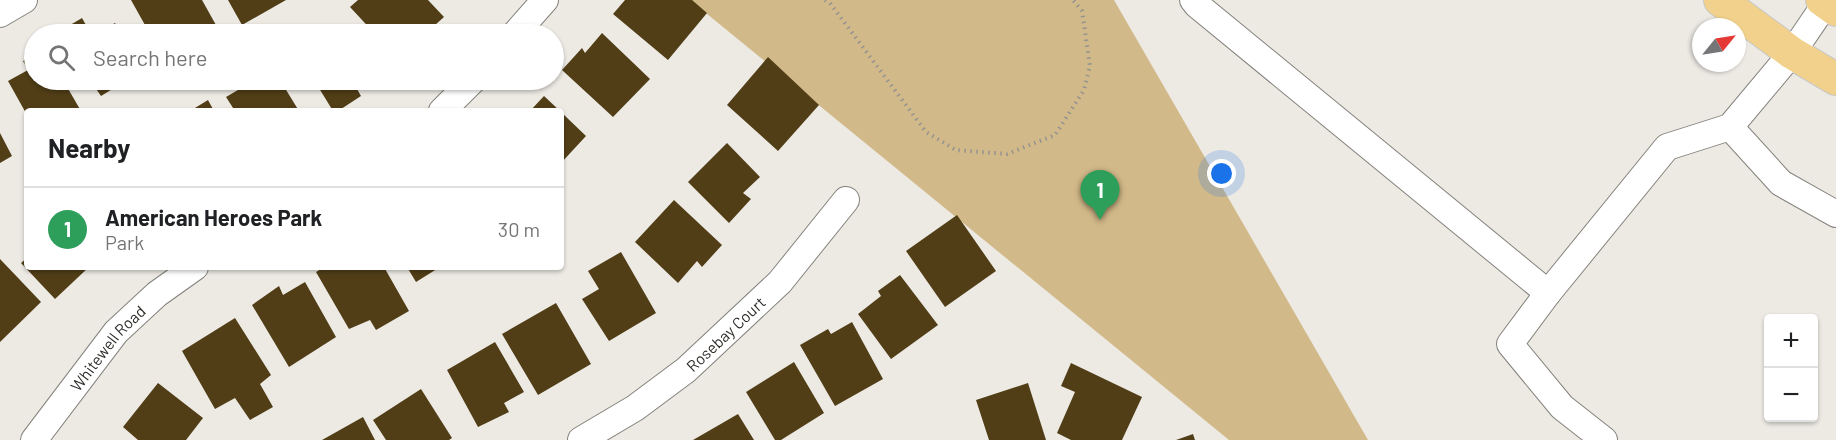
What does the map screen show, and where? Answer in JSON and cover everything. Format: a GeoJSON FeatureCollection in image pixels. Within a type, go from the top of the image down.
{"type":"FeatureCollection","features":[{"type":"Feature","properties":{"kind":"main road"},"geometry":{"type":"LineString","coordinates":[[1720,0],[1791,53],[1836,79]]}},
{"type":"Feature","properties":{"kind":"street"},"geometry":{"type":"LineString","coordinates":[[0,14],[24,0]]}},
{"type":"Feature","properties":{"kind":"street"},"geometry":{"type":"LineString","coordinates":[[524,24],[545,0]]}},
{"type":"Feature","properties":{"kind":"street"},"geometry":{"type":"LineString","coordinates":[[1193,0],[1548,293]]}},
{"type":"Feature","properties":{"kind":"street"},"geometry":{"type":"LineString","coordinates":[[1604,440],[1562,407],[1510,344],[1548,293],[1667,147],[1730,126],[1791,53],[1828,3]]}},
{"type":"Feature","properties":{"kind":"street"},"geometry":{"type":"LineString","coordinates":[[445,108],[463,90]]}},
{"type":"Feature","properties":{"kind":"street"},"geometry":{"type":"LineString","coordinates":[[1730,126],[1781,183],[1836,214]]}},
{"type":"Feature","properties":{"kind":"street","name":"Rosebay Court"},"geometry":{"type":"LineString","coordinates":[[581,440],[635,408],[686,370],[780,282],[846,200]]}},
{"type":"Feature","properties":{"kind":"street","name":"Whitewell Road"},"geometry":{"type":"LineString","coordinates":[[34,440],[116,332],[157,294],[191,270]]}},
{"type":"Feature","properties":{"kind":"path"},"geometry":{"type":"LineString","coordinates":[[825,0],[830,3],[926,132],[956,150],[1007,154],[1055,135],[1084,90],[1090,66],[1082,11],[1073,0]]}},
{"type":"Feature","properties":{"kind":"shaded area"},"geometry":{"type":"Polygon","coordinates":[[[690,0],[1114,0],[1368,440],[1229,440],[690,0]]]}},
{"type":"Feature","properties":{"kind":"building"},"geometry":{"type":"Polygon","coordinates":[[[131,0],[202,0],[215,24],[144,24],[131,0]]]}},
{"type":"Feature","properties":{"kind":"building"},"geometry":{"type":"Polygon","coordinates":[[[228,0],[286,0],[244,24],[241,24],[228,0]]]}},
{"type":"Feature","properties":{"kind":"building"},"geometry":{"type":"Polygon","coordinates":[[[358,0],[428,0],[444,17],[436,24],[366,24],[350,7],[358,0]]]}},
{"type":"Feature","properties":{"kind":"building"},"geometry":{"type":"Polygon","coordinates":[[[625,0],[692,0],[707,13],[668,60],[613,14],[625,0]]]}},
{"type":"Feature","properties":{"kind":"building"},"geometry":{"type":"Polygon","coordinates":[[[82,18],[85,24],[72,24],[82,18]]]}},
{"type":"Feature","properties":{"kind":"building"},"geometry":{"type":"Polygon","coordinates":[[[602,33],[650,79],[613,117],[564,72],[564,68],[582,48],[585,53],[602,33]]]}},
{"type":"Feature","properties":{"kind":"building"},"geometry":{"type":"Polygon","coordinates":[[[768,57],[819,105],[778,151],[727,105],[768,57]]]}},
{"type":"Feature","properties":{"kind":"building"},"geometry":{"type":"Polygon","coordinates":[[[24,72],[24,90],[69,90],[79,108],[24,110],[8,81],[24,72]]]}},
{"type":"Feature","properties":{"kind":"building"},"geometry":{"type":"Polygon","coordinates":[[[97,90],[111,90],[101,96],[97,90]]]}},
{"type":"Feature","properties":{"kind":"building"},"geometry":{"type":"Polygon","coordinates":[[[238,90],[286,90],[297,108],[233,108],[226,97],[238,90]]]}},
{"type":"Feature","properties":{"kind":"building"},"geometry":{"type":"Polygon","coordinates":[[[320,90],[358,90],[361,96],[343,108],[331,108],[320,90]]]}},
{"type":"Feature","properties":{"kind":"building"},"geometry":{"type":"Polygon","coordinates":[[[544,96],[557,108],[533,108],[544,96]]]}},
{"type":"Feature","properties":{"kind":"building"},"geometry":{"type":"Polygon","coordinates":[[[208,100],[212,108],[195,108],[208,100]]]}},
{"type":"Feature","properties":{"kind":"building"},"geometry":{"type":"Polygon","coordinates":[[[564,115],[586,136],[564,160],[564,115]]]}},
{"type":"Feature","properties":{"kind":"building"},"geometry":{"type":"Polygon","coordinates":[[[0,133],[12,156],[0,163],[0,133]]]}},
{"type":"Feature","properties":{"kind":"building"},"geometry":{"type":"Polygon","coordinates":[[[727,143],[760,177],[743,193],[751,199],[729,223],[688,182],[727,143]]]}},
{"type":"Feature","properties":{"kind":"building"},"geometry":{"type":"Polygon","coordinates":[[[674,200],[722,245],[702,267],[697,261],[678,283],[635,242],[674,200]]]}},
{"type":"Feature","properties":{"kind":"building"},"geometry":{"type":"Polygon","coordinates":[[[957,215],[996,271],[945,307],[906,251],[957,215]]]}},
{"type":"Feature","properties":{"kind":"building"},"geometry":{"type":"Polygon","coordinates":[[[621,252],[656,313],[609,341],[582,299],[599,289],[588,271],[621,252]]]}},
{"type":"Feature","properties":{"kind":"building"},"geometry":{"type":"Polygon","coordinates":[[[0,259],[41,302],[0,342],[0,259]]]}},
{"type":"Feature","properties":{"kind":"building"},"geometry":{"type":"Polygon","coordinates":[[[28,270],[86,270],[55,299],[28,270]]]}},
{"type":"Feature","properties":{"kind":"building"},"geometry":{"type":"Polygon","coordinates":[[[319,270],[386,270],[409,311],[376,330],[370,320],[349,329],[316,272],[319,270]]]}},
{"type":"Feature","properties":{"kind":"building"},"geometry":{"type":"Polygon","coordinates":[[[409,270],[435,270],[416,282],[409,270]]]}},
{"type":"Feature","properties":{"kind":"building"},"geometry":{"type":"Polygon","coordinates":[[[900,275],[938,325],[891,359],[858,314],[881,296],[878,291],[900,275]]]}},
{"type":"Feature","properties":{"kind":"building"},"geometry":{"type":"Polygon","coordinates":[[[305,282],[336,337],[289,367],[252,305],[279,286],[283,295],[305,282]]]}},
{"type":"Feature","properties":{"kind":"building"},"geometry":{"type":"Polygon","coordinates":[[[556,303],[591,364],[538,395],[502,334],[556,303]]]}},
{"type":"Feature","properties":{"kind":"building"},"geometry":{"type":"Polygon","coordinates":[[[235,318],[271,375],[260,384],[273,407],[250,420],[235,398],[215,409],[182,351],[235,318]]]}},
{"type":"Feature","properties":{"kind":"building"},"geometry":{"type":"Polygon","coordinates":[[[852,322],[883,379],[835,406],[800,345],[828,329],[831,334],[852,322]]]}},
{"type":"Feature","properties":{"kind":"building"},"geometry":{"type":"Polygon","coordinates":[[[495,342],[524,392],[504,403],[509,412],[478,427],[447,370],[495,342]]]}},
{"type":"Feature","properties":{"kind":"building"},"geometry":{"type":"Polygon","coordinates":[[[794,362],[824,413],[781,440],[775,440],[746,392],[794,362]]]}},
{"type":"Feature","properties":{"kind":"building"},"geometry":{"type":"Polygon","coordinates":[[[1071,363],[1142,397],[1122,440],[1071,440],[1057,433],[1075,392],[1061,386],[1071,363]]]}},
{"type":"Feature","properties":{"kind":"building"},"geometry":{"type":"Polygon","coordinates":[[[158,383],[203,418],[186,440],[138,440],[123,427],[158,383]]]}},
{"type":"Feature","properties":{"kind":"building"},"geometry":{"type":"Polygon","coordinates":[[[1028,383],[1046,440],[989,440],[976,400],[1028,383]]]}},
{"type":"Feature","properties":{"kind":"building"},"geometry":{"type":"Polygon","coordinates":[[[421,389],[452,438],[449,440],[386,440],[373,420],[421,389]]]}},
{"type":"Feature","properties":{"kind":"building"},"geometry":{"type":"Polygon","coordinates":[[[738,414],[754,440],[693,440],[738,414]]]}},
{"type":"Feature","properties":{"kind":"building"},"geometry":{"type":"Polygon","coordinates":[[[363,417],[375,440],[322,440],[363,417]]]}},
{"type":"Feature","properties":{"kind":"building"},"geometry":{"type":"Polygon","coordinates":[[[1193,434],[1195,440],[1176,440],[1193,434]]]}},
{"type":"Feature","properties":{"kind":"place","name":"American Heroes Park"},"geometry":{"type":"Point","coordinates":[1100,220]}}]}
